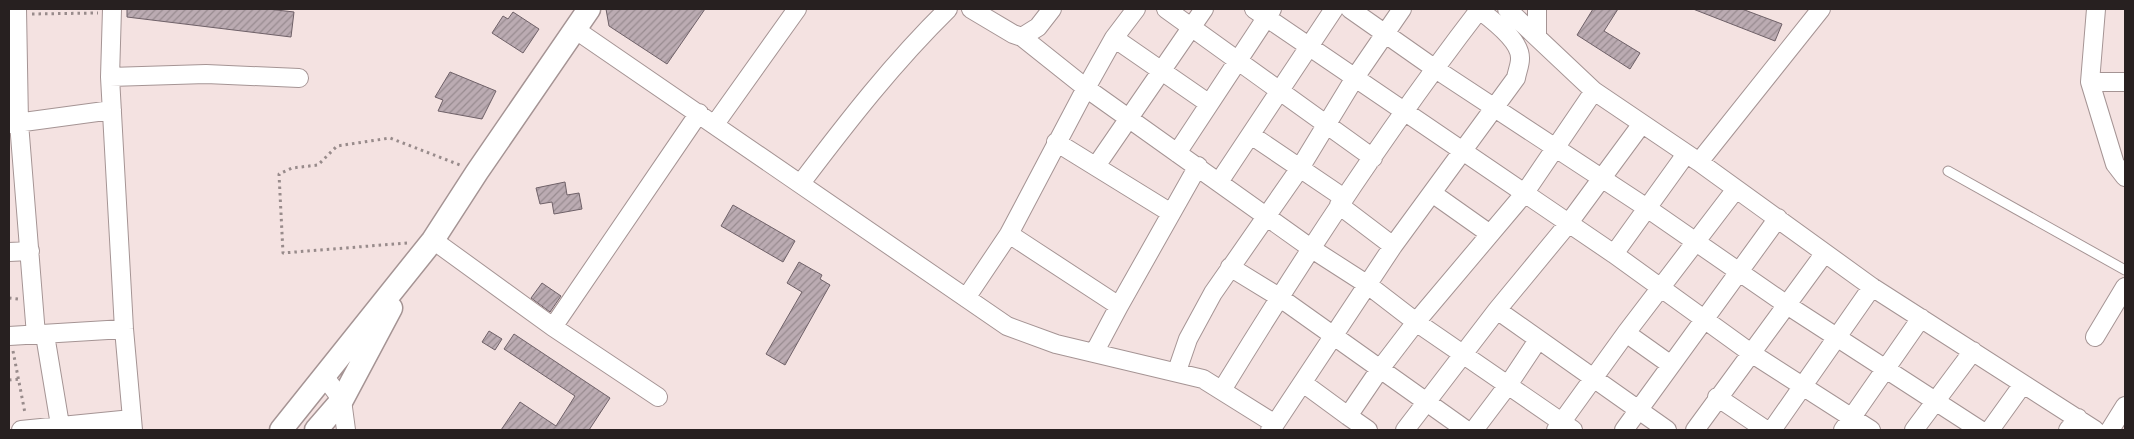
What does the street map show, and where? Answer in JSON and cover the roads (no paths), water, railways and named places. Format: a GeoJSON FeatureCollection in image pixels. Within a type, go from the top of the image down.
{"type":"FeatureCollection","features":[{"type":"Feature","properties":{"kind":"street"},"geometry":{"type":"LineString","coordinates":[[281,430],[426,248],[589,9]]}},
{"type":"Feature","properties":{"kind":"street"},"geometry":{"type":"LineString","coordinates":[[715,124],[797,9]]}},
{"type":"Feature","properties":{"kind":"street"},"geometry":{"type":"LineString","coordinates":[[801,183],[861,103],[913,43],[948,9]]}},
{"type":"Feature","properties":{"kind":"street"},"geometry":{"type":"LineString","coordinates":[[971,9],[1013,34],[1022,37],[1086,88],[1312,248],[1368,285],[1416,322],[1508,385],[1564,428],[1593,379],[1626,333],[1736,189]]}},
{"type":"Feature","properties":{"kind":"street"},"geometry":{"type":"LineString","coordinates":[[1022,37],[1038,27],[1052,9]]}},
{"type":"Feature","properties":{"kind":"street"},"geometry":{"type":"LineString","coordinates":[[966,298],[1009,234],[1031,195],[1056,142],[1114,38],[1136,9]]}},
{"type":"Feature","properties":{"kind":"street"},"geometry":{"type":"LineString","coordinates":[[1166,9],[1373,158]]}},
{"type":"Feature","properties":{"kind":"street"},"geometry":{"type":"LineString","coordinates":[[1096,166],[1130,118],[1160,70],[1204,9]]}},
{"type":"Feature","properties":{"kind":"street"},"geometry":{"type":"LineString","coordinates":[[1219,182],[1334,9]]}},
{"type":"Feature","properties":{"kind":"street"},"geometry":{"type":"LineString","coordinates":[[1350,9],[1434,68],[1647,208],[1886,371],[1980,430]]}},
{"type":"Feature","properties":{"kind":"street"},"geometry":{"type":"LineString","coordinates":[[1177,372],[1188,339],[1198,319],[1230,267],[1300,168],[1356,76],[1402,9]]}},
{"type":"Feature","properties":{"kind":"street"},"geometry":{"type":"LineString","coordinates":[[576,30],[1008,326],[1056,344],[1203,379],[1222,390],[1273,427],[1393,246],[1516,78],[1520,58],[1518,48],[1511,38],[1479,9],[1434,68],[1342,202],[1279,297],[1222,390]]}},
{"type":"Feature","properties":{"kind":"street"},"geometry":{"type":"LineString","coordinates":[[1507,9],[1594,91],[1641,125],[1693,158],[1872,287],[2023,384],[2073,424],[2095,430]]}},
{"type":"Feature","properties":{"kind":"street"},"geometry":{"type":"LineString","coordinates":[[1537,38],[1538,9]]}},
{"type":"Feature","properties":{"kind":"street"},"geometry":{"type":"LineString","coordinates":[[1614,254],[1647,208],[1693,158],[1821,9]]}},
{"type":"Feature","properties":{"kind":"street"},"geometry":{"type":"LineString","coordinates":[[2096,9],[2090,82],[2115,164],[2125,177]]}},
{"type":"Feature","properties":{"kind":"street"},"geometry":{"type":"LineString","coordinates":[[24,430],[60,425],[132,425],[124,330],[110,78],[111,10]]}},
{"type":"Feature","properties":{"kind":"street"},"geometry":{"type":"LineString","coordinates":[[17,12],[14,124],[41,335],[60,425]]}},
{"type":"Feature","properties":{"kind":"street"},"geometry":{"type":"LineString","coordinates":[[1177,153],[1208,103],[1238,61],[1264,12],[1464,150],[1524,194],[1614,254],[1751,353],[1801,386],[1848,424],[1871,430]]}},
{"type":"Feature","properties":{"kind":"street"},"geometry":{"type":"LineString","coordinates":[[1114,38],[1208,103]]}},
{"type":"Feature","properties":{"kind":"street"},"geometry":{"type":"LineString","coordinates":[[110,78],[206,74],[300,78]]}},
{"type":"Feature","properties":{"kind":"street"},"geometry":{"type":"LineString","coordinates":[[2090,82],[2125,82]]}},
{"type":"Feature","properties":{"kind":"street"},"geometry":{"type":"LineString","coordinates":[[1348,416],[1380,369],[1416,322],[1524,194],[1594,91]]}},
{"type":"Feature","properties":{"kind":"street"},"geometry":{"type":"LineString","coordinates":[[14,124],[112,110]]}},
{"type":"Feature","properties":{"kind":"street"},"geometry":{"type":"LineString","coordinates":[[553,327],[699,113]]}},
{"type":"Feature","properties":{"kind":"street"},"geometry":{"type":"LineString","coordinates":[[1404,430],[1497,310],[1603,179],[1641,125]]}},
{"type":"Feature","properties":{"kind":"street"},"geometry":{"type":"LineString","coordinates":[[1251,135],[1300,168],[1393,246]]}},
{"type":"Feature","properties":{"kind":"street"},"geometry":{"type":"LineString","coordinates":[[1056,142],[1171,213]]}},
{"type":"Feature","properties":{"kind":"street"},"geometry":{"type":"LineString","coordinates":[[1094,353],[1198,166]]}},
{"type":"Feature","properties":{"kind":"street"},"geometry":{"type":"LineString","coordinates":[[1432,193],[1490,234]]}},
{"type":"Feature","properties":{"kind":"street"},"geometry":{"type":"LineString","coordinates":[[1624,430],[1778,218]]}},
{"type":"Feature","properties":{"kind":"street"},"geometry":{"type":"LineString","coordinates":[[1009,234],[1119,306]]}},
{"type":"Feature","properties":{"kind":"street"},"geometry":{"type":"LineString","coordinates":[[426,248],[553,327],[658,397]]}},
{"type":"Feature","properties":{"kind":"street"},"geometry":{"type":"LineString","coordinates":[[316,430],[342,400],[426,248]]}},
{"type":"Feature","properties":{"kind":"street"},"geometry":{"type":"LineString","coordinates":[[9,252],[30,251]]}},
{"type":"Feature","properties":{"kind":"street"},"geometry":{"type":"LineString","coordinates":[[1695,430],[1824,254]]}},
{"type":"Feature","properties":{"kind":"street"},"geometry":{"type":"LineString","coordinates":[[1230,267],[1279,297],[1466,430]]}},
{"type":"Feature","properties":{"kind":"street"},"geometry":{"type":"LineString","coordinates":[[1772,430],[1872,287]]}},
{"type":"Feature","properties":{"kind":"street"},"geometry":{"type":"LineString","coordinates":[[2095,337],[2125,287]]}},
{"type":"Feature","properties":{"kind":"street"},"geometry":{"type":"LineString","coordinates":[[1497,310],[1667,430]]}},
{"type":"Feature","properties":{"kind":"street"},"geometry":{"type":"LineString","coordinates":[[1848,424],[1921,318]]}},
{"type":"Feature","properties":{"kind":"street"},"geometry":{"type":"LineString","coordinates":[[9,336],[124,330]]}},
{"type":"Feature","properties":{"kind":"street"},"geometry":{"type":"LineString","coordinates":[[1626,333],[1671,365]]}},
{"type":"Feature","properties":{"kind":"street"},"geometry":{"type":"LineString","coordinates":[[1474,430],[1508,385],[1538,340]]}},
{"type":"Feature","properties":{"kind":"street"},"geometry":{"type":"LineString","coordinates":[[1914,430],[1973,351]]}},
{"type":"Feature","properties":{"kind":"street"},"geometry":{"type":"LineString","coordinates":[[324,376],[342,400],[346,430]]}},
{"type":"Feature","properties":{"kind":"street"},"geometry":{"type":"LineString","coordinates":[[1303,383],[1368,430]]}},
{"type":"Feature","properties":{"kind":"street"},"geometry":{"type":"LineString","coordinates":[[1990,430],[2023,384]]}},
{"type":"Feature","properties":{"kind":"street"},"geometry":{"type":"LineString","coordinates":[[1717,398],[1766,430]]}},
{"type":"Feature","properties":{"kind":"street"},"geometry":{"type":"LineString","coordinates":[[2110,430],[2125,406]]}},
{"type":"Feature","properties":{"kind":"street"},"geometry":{"type":"LineString","coordinates":[[298,409],[308,430]]}},
{"type":"Feature","properties":{"kind":"lane"},"geometry":{"type":"LineString","coordinates":[[1948,171],[2125,270]]}}]}
